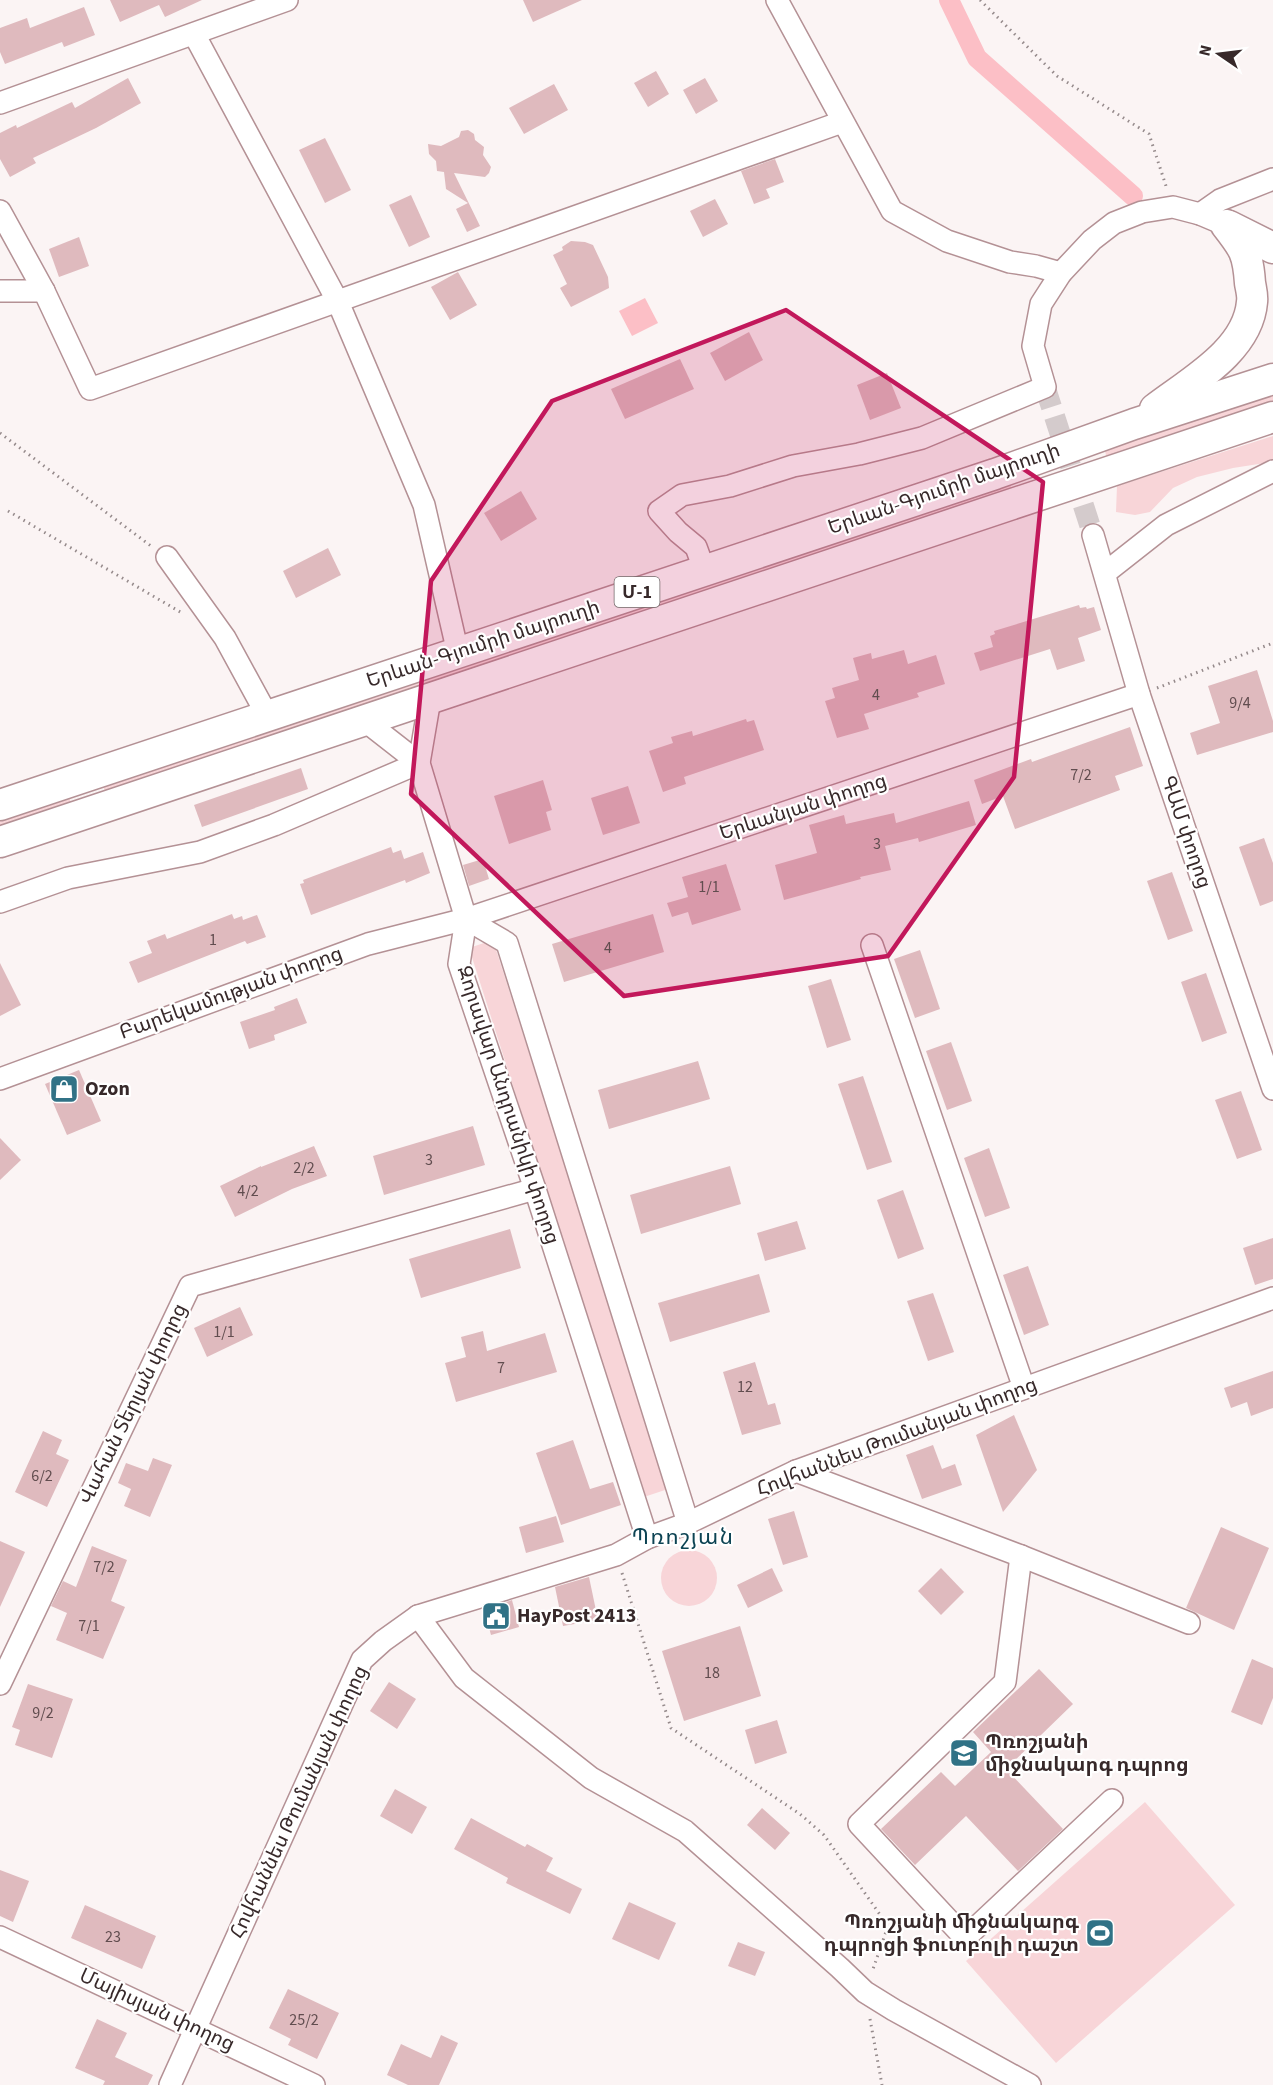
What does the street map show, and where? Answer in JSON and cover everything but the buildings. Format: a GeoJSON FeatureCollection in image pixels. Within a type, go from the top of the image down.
{"type":"FeatureCollection","features":[{"type":"Feature","properties":{"kind":"highway"},"geometry":{"type":"LineString","coordinates":[[1213,219],[1273,248]]}},
{"type":"Feature","properties":{"kind":"highway"},"geometry":{"type":"LineString","coordinates":[[1134,424],[1225,356],[1245,330],[1252,302],[1249,268],[1244,248],[1213,219]]}},
{"type":"Feature","properties":{"kind":"highway","name":"Երևան-Գյումրի մայրուղի"},"geometry":{"type":"LineString","coordinates":[[0,805],[995,474],[1134,424],[1273,379]]}},
{"type":"Feature","properties":{"kind":"highway","name":"Երևան-Գյումրի մայրուղի"},"geometry":{"type":"LineString","coordinates":[[0,842],[1273,417]]}},
{"type":"Feature","properties":{"kind":"highway"},"geometry":{"type":"LineString","coordinates":[[80,778],[92,811]]}},
{"type":"Feature","properties":{"kind":"street"},"geometry":{"type":"LineString","coordinates":[[0,103],[287,0]]}},
{"type":"Feature","properties":{"kind":"street"},"geometry":{"type":"LineString","coordinates":[[777,0],[892,211],[947,241],[1010,262],[1061,273]]}},
{"type":"Feature","properties":{"kind":"street"},"geometry":{"type":"LineString","coordinates":[[194,34],[338,302],[424,505],[458,653]]}},
{"type":"Feature","properties":{"kind":"street"},"geometry":{"type":"LineString","coordinates":[[0,212],[44,291],[90,389],[842,122]]}},
{"type":"Feature","properties":{"kind":"street"},"geometry":{"type":"LineString","coordinates":[[705,569],[696,547],[678,532],[659,511],[682,495],[730,486],[793,466],[859,454],[922,438],[1045,387],[1033,346],[1041,304],[1061,273],[1092,240],[1114,223],[1142,212],[1173,207],[1213,219],[1220,200],[1273,179]]}},
{"type":"Feature","properties":{"kind":"street"},"geometry":{"type":"LineString","coordinates":[[0,291],[44,291]]}},
{"type":"Feature","properties":{"kind":"street"},"geometry":{"type":"LineString","coordinates":[[1105,573],[1166,525],[1273,471]]}},
{"type":"Feature","properties":{"kind":"street","name":"ԳԱՄ փողոց"},"geometry":{"type":"LineString","coordinates":[[1093,535],[1139,694],[1273,1089]]}},
{"type":"Feature","properties":{"kind":"street"},"geometry":{"type":"LineString","coordinates":[[167,557],[225,638],[267,715]]}},
{"type":"Feature","properties":{"kind":"street","name":"Երևանյան փողոց"},"geometry":{"type":"LineString","coordinates":[[466,919],[1139,694]]}},
{"type":"Feature","properties":{"kind":"street"},"geometry":{"type":"LineString","coordinates":[[430,699],[419,763],[466,919],[507,943],[688,1523]]}},
{"type":"Feature","properties":{"kind":"street"},"geometry":{"type":"LineString","coordinates":[[364,720],[419,763]]}},
{"type":"Feature","properties":{"kind":"street"},"geometry":{"type":"LineString","coordinates":[[0,902],[68,878],[200,852],[274,825],[419,763]]}},
{"type":"Feature","properties":{"kind":"street","name":"Բարեկամության փողոց"},"geometry":{"type":"LineString","coordinates":[[0,1079],[368,944],[466,919]]}},
{"type":"Feature","properties":{"kind":"street","name":"Զորավար Անդրանիկի փողոց"},"geometry":{"type":"LineString","coordinates":[[466,919],[459,964],[535,1189],[647,1538]]}},
{"type":"Feature","properties":{"kind":"street"},"geometry":{"type":"LineString","coordinates":[[872,945],[1024,1388]]}},
{"type":"Feature","properties":{"kind":"street","name":"Վահան Տերյան փողոց"},"geometry":{"type":"LineString","coordinates":[[0,1684],[190,1286],[535,1189]]}},
{"type":"Feature","properties":{"kind":"street","name":"Հովհաննես Թումանյան փողոց"},"geometry":{"type":"LineString","coordinates":[[170,2085],[363,1660],[383,1641],[418,1616],[616,1555],[647,1538],[688,1523],[796,1471],[1273,1298]]}},
{"type":"Feature","properties":{"kind":"street"},"geometry":{"type":"LineString","coordinates":[[796,1471],[1021,1556],[1189,1623]]}},
{"type":"Feature","properties":{"kind":"street"},"geometry":{"type":"LineString","coordinates":[[1021,1556],[1005,1682],[859,1824],[965,1938],[1112,1800]]}},
{"type":"Feature","properties":{"kind":"street"},"geometry":{"type":"LineString","coordinates":[[418,1616],[464,1678],[591,1778],[685,1831],[865,1992],[1030,2085]]}},
{"type":"Feature","properties":{"kind":"street","name":"Մայիսյան փողոց"},"geometry":{"type":"LineString","coordinates":[[0,1937],[314,2085]]}},
{"type":"Feature","properties":{"kind":"path"},"geometry":{"type":"LineString","coordinates":[[980,0],[1057,76],[1149,134],[1173,207]]}},
{"type":"Feature","properties":{"kind":"path"},"geometry":{"type":"LineString","coordinates":[[0,434],[167,557]]}},
{"type":"Feature","properties":{"kind":"path"},"geometry":{"type":"LineString","coordinates":[[8,511],[184,614]]}},
{"type":"Feature","properties":{"kind":"path"},"geometry":{"type":"LineString","coordinates":[[1139,694],[1273,643]]}},
{"type":"Feature","properties":{"kind":"path"},"geometry":{"type":"LineString","coordinates":[[616,1555],[671,1728],[800,1814],[824,1835],[888,1926],[865,1992],[882,2085]]}},
{"type":"Feature","properties":{"kind":"highlighted area"},"geometry":{"type":"Polygon","coordinates":[[[786,310],[1043,482],[1014,777],[888,956],[624,996],[411,794],[431,581],[552,401],[786,310]]]}},
{"type":"Feature","properties":{"kind":"shaded area"},"geometry":{"type":"Polygon","coordinates":[[[645,298],[658,323],[632,336],[619,311],[645,298]]]}},
{"type":"Feature","properties":{"kind":"shaded area"},"geometry":{"type":"Polygon","coordinates":[[[1273,390],[1273,404],[1107,459],[1104,447],[1273,390]]]}},
{"type":"Feature","properties":{"kind":"shaded area"},"geometry":{"type":"Polygon","coordinates":[[[1273,436],[1273,460],[1197,477],[1173,488],[1150,512],[1135,515],[1116,512],[1117,486],[1273,436]]]}},
{"type":"Feature","properties":{"kind":"shaded area"},"geometry":{"type":"Polygon","coordinates":[[[1009,480],[1013,493],[106,795],[102,782],[1009,480]]]}},
{"type":"Feature","properties":{"kind":"shaded area"},"geometry":{"type":"Polygon","coordinates":[[[68,793],[72,806],[0,830],[0,816],[68,793]]]}},
{"type":"Feature","properties":{"kind":"shaded area"},"geometry":{"type":"Polygon","coordinates":[[[493,940],[668,1489],[644,1497],[469,948],[493,940]]]}},
{"type":"Feature","properties":{"kind":"shaded area"},"geometry":{"type":"Polygon","coordinates":[[[689,1550],[700,1552],[709,1558],[715,1567],[717,1578],[715,1589],[709,1598],[700,1604],[689,1606],[678,1604],[669,1598],[663,1589],[661,1578],[663,1567],[669,1558],[678,1552],[689,1550]]]}},
{"type":"Feature","properties":{"kind":"shaded area","name":"Պռոշյանի միջնակարգ դպրոցի ֆուտբոլի դաշտ"},"geometry":{"type":"Polygon","coordinates":[[[1145,1802],[1235,1905],[1056,2063],[966,1961],[1145,1802]]]}},
{"type":"Feature","properties":{"kind":"waterway"},"geometry":{"type":"LineString","coordinates":[[949,0],[977,58],[1133,196]]}},
{"type":"Feature","properties":{"kind":"tunnel"},"geometry":{"type":"LineString","coordinates":[[1045,387],[1093,535]]}},
{"type":"Feature","properties":{"kind":"place","name":"Ozon"},"geometry":{"type":"Point","coordinates":[64,1089]}},
{"type":"Feature","properties":{"kind":"place","name":"HayPost 2413"},"geometry":{"type":"Point","coordinates":[496,1616]}},
{"type":"Feature","properties":{"kind":"place","name":"Պռոշյանի միջնակարգ դպրոց"},"geometry":{"type":"Point","coordinates":[964,1753]}},
{"type":"Feature","properties":{"kind":"place","name":"Պռոշյանի միջնակարգ դպրոցի ֆուտբոլի դաշտ"},"geometry":{"type":"Point","coordinates":[1100,1933]}},
{"type":"Feature","properties":{"kind":"district","name":"Պռոշյան"},"geometry":{"type":"Point","coordinates":[683,1537]}}]}
